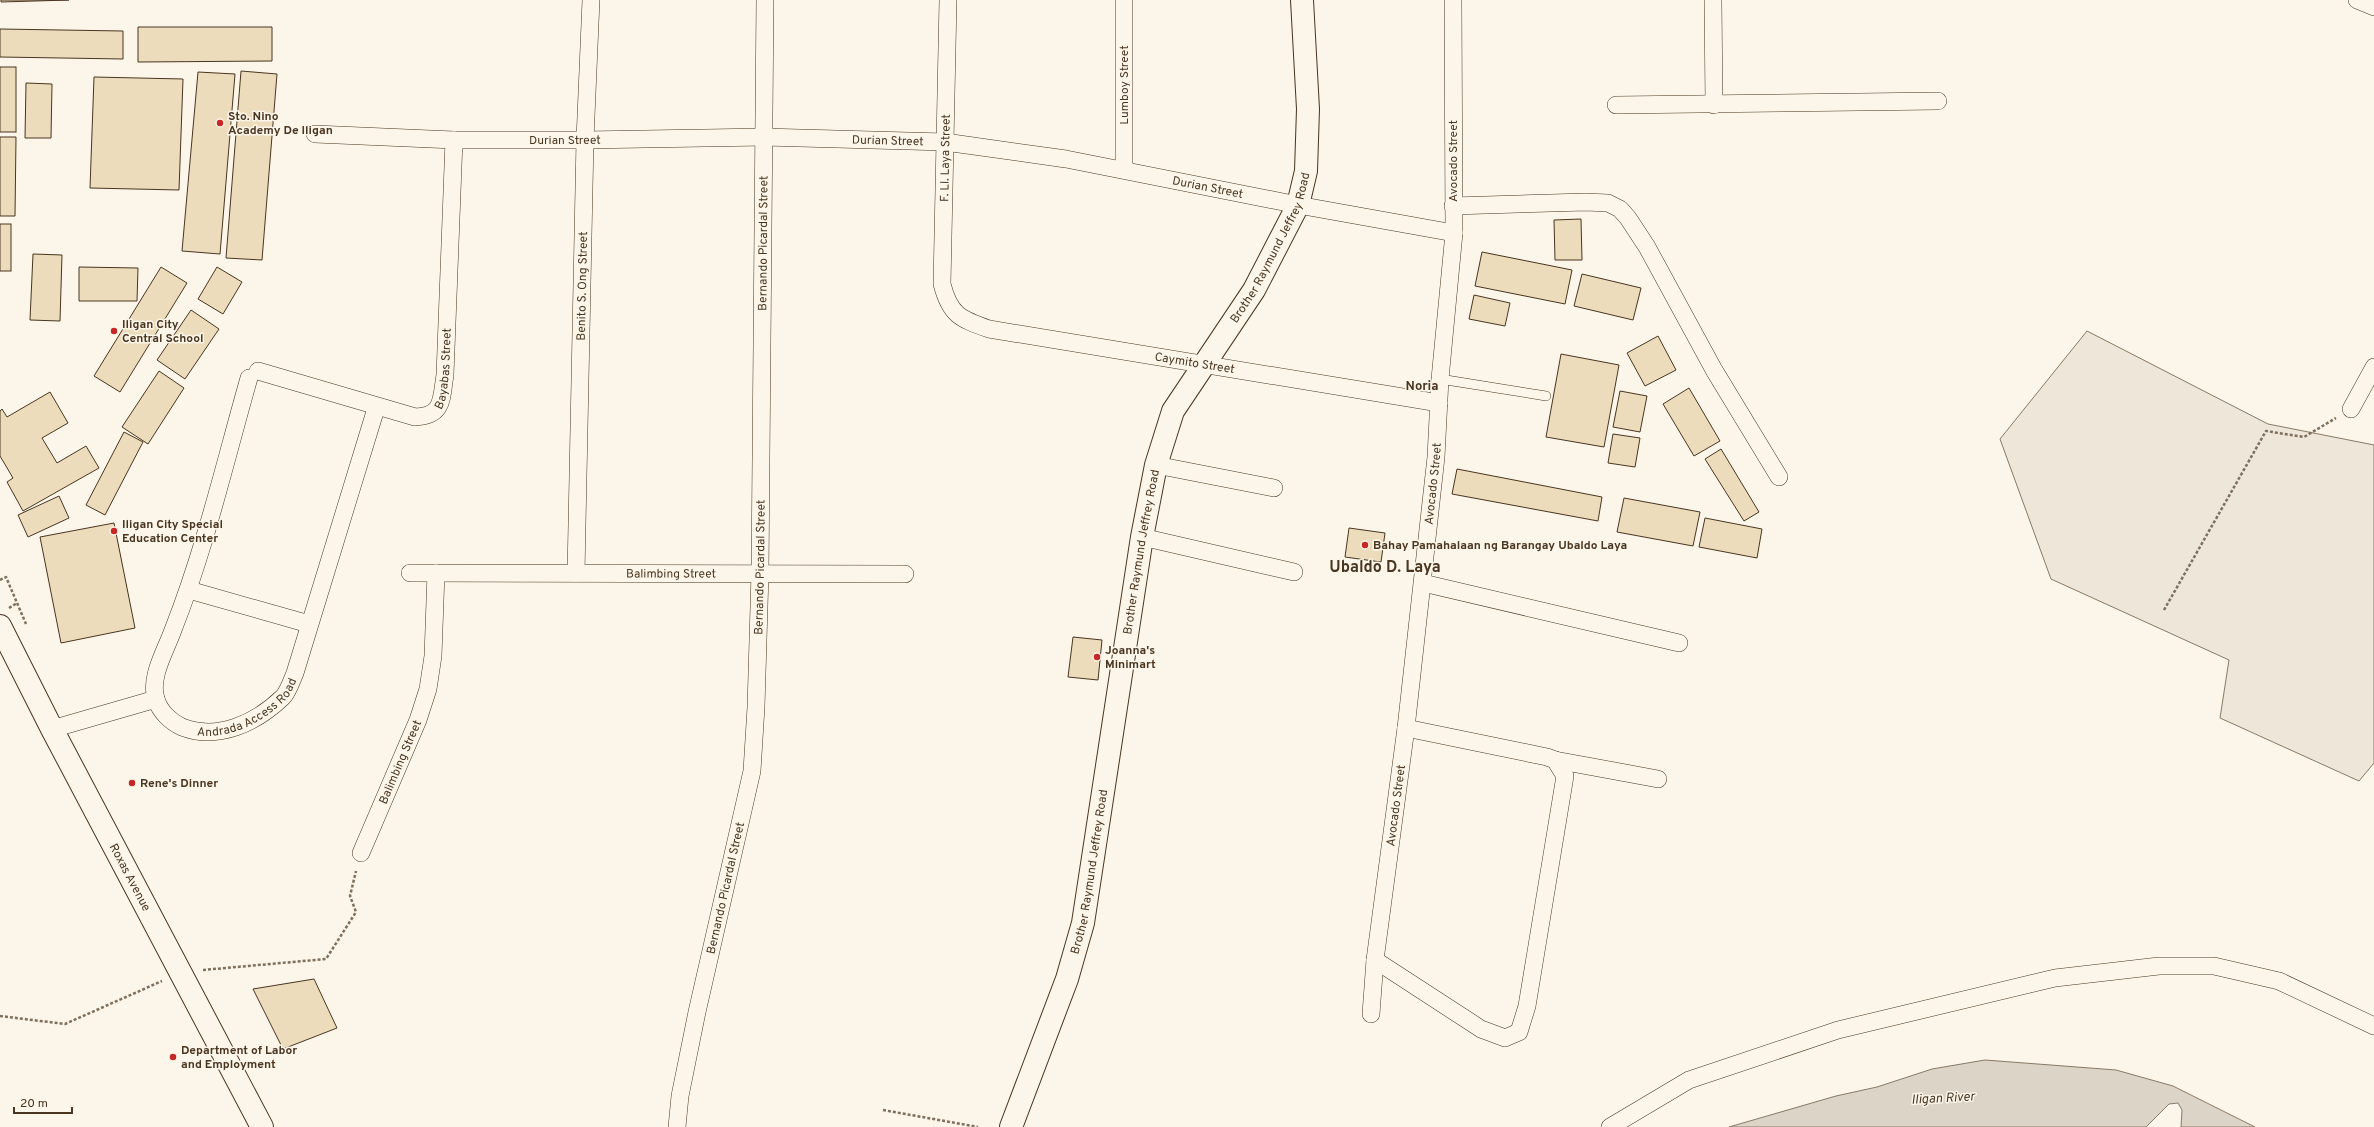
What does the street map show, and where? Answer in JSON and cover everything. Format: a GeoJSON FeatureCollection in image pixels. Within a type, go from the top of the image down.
{"type":"FeatureCollection","features":[{"type":"Feature","properties":{"kind":"main road","name":"Brother Raymund Jeffrey Road"},"geometry":{"type":"LineString","coordinates":[[1011,1127],[1067,979],[1083,923],[1142,537],[1156,465],[1173,411],[1254,290],[1298,205],[1306,171],[1308,109],[1302,0]]}},
{"type":"Feature","properties":{"kind":"main road","name":"Roxas Avenue"},"geometry":{"type":"LineString","coordinates":[[0,626],[52,729],[262,1127]]}},
{"type":"Feature","properties":{"kind":"street","name":"Benito S. Ong Street"},"geometry":{"type":"LineString","coordinates":[[576,573],[585,140],[591,0]]}},
{"type":"Feature","properties":{"kind":"street","name":"Bernando Picardal Street"},"geometry":{"type":"LineString","coordinates":[[677,1127],[680,1096],[752,771],[756,707],[760,573],[766,0]]}},
{"type":"Feature","properties":{"kind":"street","name":"F. Ll. Laya Street"},"geometry":{"type":"LineString","coordinates":[[948,0],[942,284],[946,300],[953,313]]}},
{"type":"Feature","properties":{"kind":"street","name":"Lumboy Street"},"geometry":{"type":"LineString","coordinates":[[1124,0],[1124,170]]}},
{"type":"Feature","properties":{"kind":"street","name":"Avocado Street"},"geometry":{"type":"LineString","coordinates":[[1371,1014],[1375,960],[1406,728],[1436,457],[1440,379],[1454,233],[1453,0]]}},
{"type":"Feature","properties":{"kind":"street"},"geometry":{"type":"LineString","coordinates":[[1712,0],[1714,105]]}},
{"type":"Feature","properties":{"kind":"street"},"geometry":{"type":"LineString","coordinates":[[2357,0],[2374,7]]}},
{"type":"Feature","properties":{"kind":"street"},"geometry":{"type":"LineString","coordinates":[[1616,105],[1714,105],[1938,101]]}},
{"type":"Feature","properties":{"kind":"street","name":"Durian Street"},"geometry":{"type":"LineString","coordinates":[[315,134],[454,140],[585,140],[764,137],[945,142],[1066,159],[1298,205],[1454,233]]}},
{"type":"Feature","properties":{"kind":"street","name":"Bayabas Street"},"geometry":{"type":"LineString","coordinates":[[189,590],[254,375],[415,417],[426,417],[436,412],[440,405],[445,375],[454,140]]}},
{"type":"Feature","properties":{"kind":"street"},"geometry":{"type":"LineString","coordinates":[[1453,206],[1586,202],[1608,203],[1620,209],[1647,247],[1714,370],[1779,477]]}},
{"type":"Feature","properties":{"kind":"street","name":"Caymito Street"},"geometry":{"type":"LineString","coordinates":[[953,313],[968,322],[989,328],[1203,366],[1439,403]]}},
{"type":"Feature","properties":{"kind":"street"},"geometry":{"type":"LineString","coordinates":[[2351,409],[2374,366]]}},
{"type":"Feature","properties":{"kind":"street","name":"Andrada Access Road"},"geometry":{"type":"LineString","coordinates":[[156,699],[164,714],[174,723],[196,732],[225,732],[254,720],[284,696],[295,673],[374,415]]}},
{"type":"Feature","properties":{"kind":"street"},"geometry":{"type":"LineString","coordinates":[[1156,465],[1274,488]]}},
{"type":"Feature","properties":{"kind":"street"},"geometry":{"type":"LineString","coordinates":[[1142,537],[1294,572]]}},
{"type":"Feature","properties":{"kind":"street","name":"Balimbing Street"},"geometry":{"type":"LineString","coordinates":[[410,573],[905,574]]}},
{"type":"Feature","properties":{"kind":"street","name":"Balimbing Street"},"geometry":{"type":"LineString","coordinates":[[361,853],[418,720],[428,689],[433,656],[436,573]]}},
{"type":"Feature","properties":{"kind":"street"},"geometry":{"type":"LineString","coordinates":[[1423,582],[1679,643]]}},
{"type":"Feature","properties":{"kind":"street"},"geometry":{"type":"LineString","coordinates":[[52,729],[156,699],[155,685],[158,669],[189,590],[309,624]]}},
{"type":"Feature","properties":{"kind":"street"},"geometry":{"type":"LineString","coordinates":[[1406,728],[1555,760],[1658,779]]}},
{"type":"Feature","properties":{"kind":"street"},"geometry":{"type":"LineString","coordinates":[[1375,960],[1482,1029],[1505,1038],[1520,1032],[1527,1006],[1565,776],[1555,760]]}},
{"type":"Feature","properties":{"kind":"street"},"geometry":{"type":"LineString","coordinates":[[1610,1127],[1689,1080],[1808,1040],[1838,1030],[2055,978],[2159,966],[2214,966],[2279,981],[2374,1026]]}},
{"type":"Feature","properties":{"kind":"lane"},"geometry":{"type":"LineString","coordinates":[[1440,379],[1546,396]]}},
{"type":"Feature","properties":{"kind":"path"},"geometry":{"type":"LineString","coordinates":[[2164,610],[2266,431],[2304,437],[2351,409]]}},
{"type":"Feature","properties":{"kind":"path"},"geometry":{"type":"LineString","coordinates":[[0,580],[6,577],[26,624]]}},
{"type":"Feature","properties":{"kind":"path"},"geometry":{"type":"LineString","coordinates":[[0,1016],[65,1024],[181,972],[326,959],[356,912],[350,896],[361,853]]}},
{"type":"Feature","properties":{"kind":"path"},"geometry":{"type":"LineString","coordinates":[[883,1110],[978,1127]]}},
{"type":"Feature","properties":{"kind":"shaded area"},"geometry":{"type":"Polygon","coordinates":[[[2087,331],[2268,424],[2374,445],[2374,763],[2359,781],[2220,718],[2229,660],[2051,579],[2000,439],[2087,331]]]}},
{"type":"Feature","properties":{"kind":"water","name":"Iligan River"},"geometry":{"type":"Polygon","coordinates":[[[1985,1060],[2116,1070],[2173,1086],[2255,1127],[2181,1127],[2182,1110],[2178,1103],[2169,1104],[2146,1127],[1729,1127],[1836,1096],[1877,1087],[1932,1069],[1985,1060]]]}},
{"type":"Feature","properties":{"kind":"building"},"geometry":{"type":"Polygon","coordinates":[[[1,0],[69,0],[1,2],[1,0]]]}},
{"type":"Feature","properties":{"kind":"building"},"geometry":{"type":"Polygon","coordinates":[[[138,27],[272,27],[272,61],[138,62],[138,27]]]}},
{"type":"Feature","properties":{"kind":"building"},"geometry":{"type":"Polygon","coordinates":[[[0,29],[123,31],[123,59],[0,57],[0,29]]]}},
{"type":"Feature","properties":{"kind":"building"},"geometry":{"type":"Polygon","coordinates":[[[0,67],[16,67],[16,132],[0,132],[0,67]]]}},
{"type":"Feature","properties":{"kind":"building"},"geometry":{"type":"Polygon","coordinates":[[[241,71],[277,74],[262,260],[226,258],[241,71]]]}},
{"type":"Feature","properties":{"kind":"building"},"geometry":{"type":"Polygon","coordinates":[[[198,72],[235,74],[220,254],[182,251],[198,72]]]}},
{"type":"Feature","properties":{"kind":"building"},"geometry":{"type":"Polygon","coordinates":[[[94,77],[183,79],[179,190],[90,188],[94,77]]]}},
{"type":"Feature","properties":{"kind":"building"},"geometry":{"type":"Polygon","coordinates":[[[26,83],[52,84],[51,138],[25,138],[26,83]]]}},
{"type":"Feature","properties":{"kind":"building"},"geometry":{"type":"Polygon","coordinates":[[[0,137],[16,137],[15,216],[0,216],[0,137]]]}},
{"type":"Feature","properties":{"kind":"building"},"geometry":{"type":"Polygon","coordinates":[[[1581,219],[1582,260],[1555,260],[1554,220],[1581,219]]]}},
{"type":"Feature","properties":{"kind":"building"},"geometry":{"type":"Polygon","coordinates":[[[0,224],[11,224],[11,271],[0,271],[0,224]]]}},
{"type":"Feature","properties":{"kind":"building"},"geometry":{"type":"Polygon","coordinates":[[[1482,252],[1572,270],[1565,304],[1475,286],[1482,252]]]}},
{"type":"Feature","properties":{"kind":"building"},"geometry":{"type":"Polygon","coordinates":[[[33,254],[62,255],[60,321],[30,320],[33,254]]]}},
{"type":"Feature","properties":{"kind":"building"},"geometry":{"type":"Polygon","coordinates":[[[79,267],[138,268],[137,301],[79,301],[79,267]]]}},
{"type":"Feature","properties":{"kind":"building"},"geometry":{"type":"Polygon","coordinates":[[[161,267],[187,283],[120,392],[94,376],[161,267]]]}},
{"type":"Feature","properties":{"kind":"building"},"geometry":{"type":"Polygon","coordinates":[[[217,267],[242,282],[223,314],[198,299],[217,267]]]}},
{"type":"Feature","properties":{"kind":"building"},"geometry":{"type":"Polygon","coordinates":[[[1582,274],[1641,288],[1633,320],[1574,306],[1582,274]]]}},
{"type":"Feature","properties":{"kind":"building"},"geometry":{"type":"Polygon","coordinates":[[[1474,295],[1510,303],[1505,326],[1469,319],[1474,295]]]}},
{"type":"Feature","properties":{"kind":"building"},"geometry":{"type":"Polygon","coordinates":[[[191,310],[219,329],[185,379],[157,360],[191,310]]]}},
{"type":"Feature","properties":{"kind":"building"},"geometry":{"type":"Polygon","coordinates":[[[1658,336],[1676,370],[1645,386],[1627,353],[1658,336]]]}},
{"type":"Feature","properties":{"kind":"building"},"geometry":{"type":"Polygon","coordinates":[[[1561,354],[1619,365],[1604,447],[1546,437],[1561,354]]]}},
{"type":"Feature","properties":{"kind":"building"},"geometry":{"type":"Polygon","coordinates":[[[159,371],[184,388],[148,444],[122,427],[159,371]]]}},
{"type":"Feature","properties":{"kind":"building"},"geometry":{"type":"Polygon","coordinates":[[[1689,388],[1720,441],[1694,456],[1663,404],[1689,388]]]}},
{"type":"Feature","properties":{"kind":"building"},"geometry":{"type":"Polygon","coordinates":[[[1620,391],[1647,396],[1640,432],[1613,427],[1620,391]]]}},
{"type":"Feature","properties":{"kind":"building"},"geometry":{"type":"Polygon","coordinates":[[[50,392],[68,423],[42,438],[57,463],[86,446],[99,468],[23,511],[7,482],[13,478],[0,456],[0,411],[2,409],[7,417],[50,392]]]}},
{"type":"Feature","properties":{"kind":"building"},"geometry":{"type":"Polygon","coordinates":[[[124,432],[143,442],[105,515],[86,505],[124,432]]]}},
{"type":"Feature","properties":{"kind":"building"},"geometry":{"type":"Polygon","coordinates":[[[1613,434],[1640,438],[1635,467],[1608,463],[1613,434]]]}},
{"type":"Feature","properties":{"kind":"building"},"geometry":{"type":"Polygon","coordinates":[[[1721,449],[1759,512],[1744,521],[1705,459],[1721,449]]]}},
{"type":"Feature","properties":{"kind":"building"},"geometry":{"type":"Polygon","coordinates":[[[1457,469],[1602,497],[1598,521],[1452,494],[1457,469]]]}},
{"type":"Feature","properties":{"kind":"building"},"geometry":{"type":"Polygon","coordinates":[[[59,496],[69,518],[28,537],[18,515],[59,496]]]}},
{"type":"Feature","properties":{"kind":"building"},"geometry":{"type":"Polygon","coordinates":[[[1624,498],[1700,512],[1693,546],[1617,532],[1624,498]]]}},
{"type":"Feature","properties":{"kind":"building"},"geometry":{"type":"Polygon","coordinates":[[[1705,518],[1762,529],[1757,558],[1699,547],[1705,518]]]}},
{"type":"Feature","properties":{"kind":"building"},"geometry":{"type":"Polygon","coordinates":[[[114,523],[135,628],[61,643],[40,537],[114,523]]]}},
{"type":"Feature","properties":{"kind":"building","name":"Bahay Pamahalaan ng Barangay Ubaldo Laya"},"geometry":{"type":"Polygon","coordinates":[[[1349,528],[1385,533],[1381,562],[1345,557],[1349,528]]]}},
{"type":"Feature","properties":{"kind":"building"},"geometry":{"type":"Polygon","coordinates":[[[1073,637],[1102,640],[1098,680],[1068,677],[1073,637]]]}},
{"type":"Feature","properties":{"kind":"building"},"geometry":{"type":"Polygon","coordinates":[[[314,979],[337,1028],[283,1049],[253,989],[314,979]]]}},
{"type":"Feature","properties":{"kind":"place","name":"Sto. Nino Academy De Iligan"},"geometry":{"type":"Point","coordinates":[220,123]}},
{"type":"Feature","properties":{"kind":"place","name":"Iligan City Central School"},"geometry":{"type":"Point","coordinates":[114,331]}},
{"type":"Feature","properties":{"kind":"place","name":"Iligan City Special Education Center"},"geometry":{"type":"Point","coordinates":[114,531]}},
{"type":"Feature","properties":{"kind":"place","name":"Bahay Pamahalaan ng Barangay Ubaldo Laya"},"geometry":{"type":"Point","coordinates":[1365,545]}},
{"type":"Feature","properties":{"kind":"place","name":"Joanna's Minimart"},"geometry":{"type":"Point","coordinates":[1097,657]}},
{"type":"Feature","properties":{"kind":"place","name":"Rene's Dinner"},"geometry":{"type":"Point","coordinates":[132,783]}},
{"type":"Feature","properties":{"kind":"place","name":"Department of Labor and Employment"},"geometry":{"type":"Point","coordinates":[173,1057]}},
{"type":"Feature","properties":{"kind":"district","name":"Noria"},"geometry":{"type":"Point","coordinates":[1422,385]}},
{"type":"Feature","properties":{"kind":"district","name":"Ubaldo D. Laya"},"geometry":{"type":"Point","coordinates":[1385,566]}}]}
